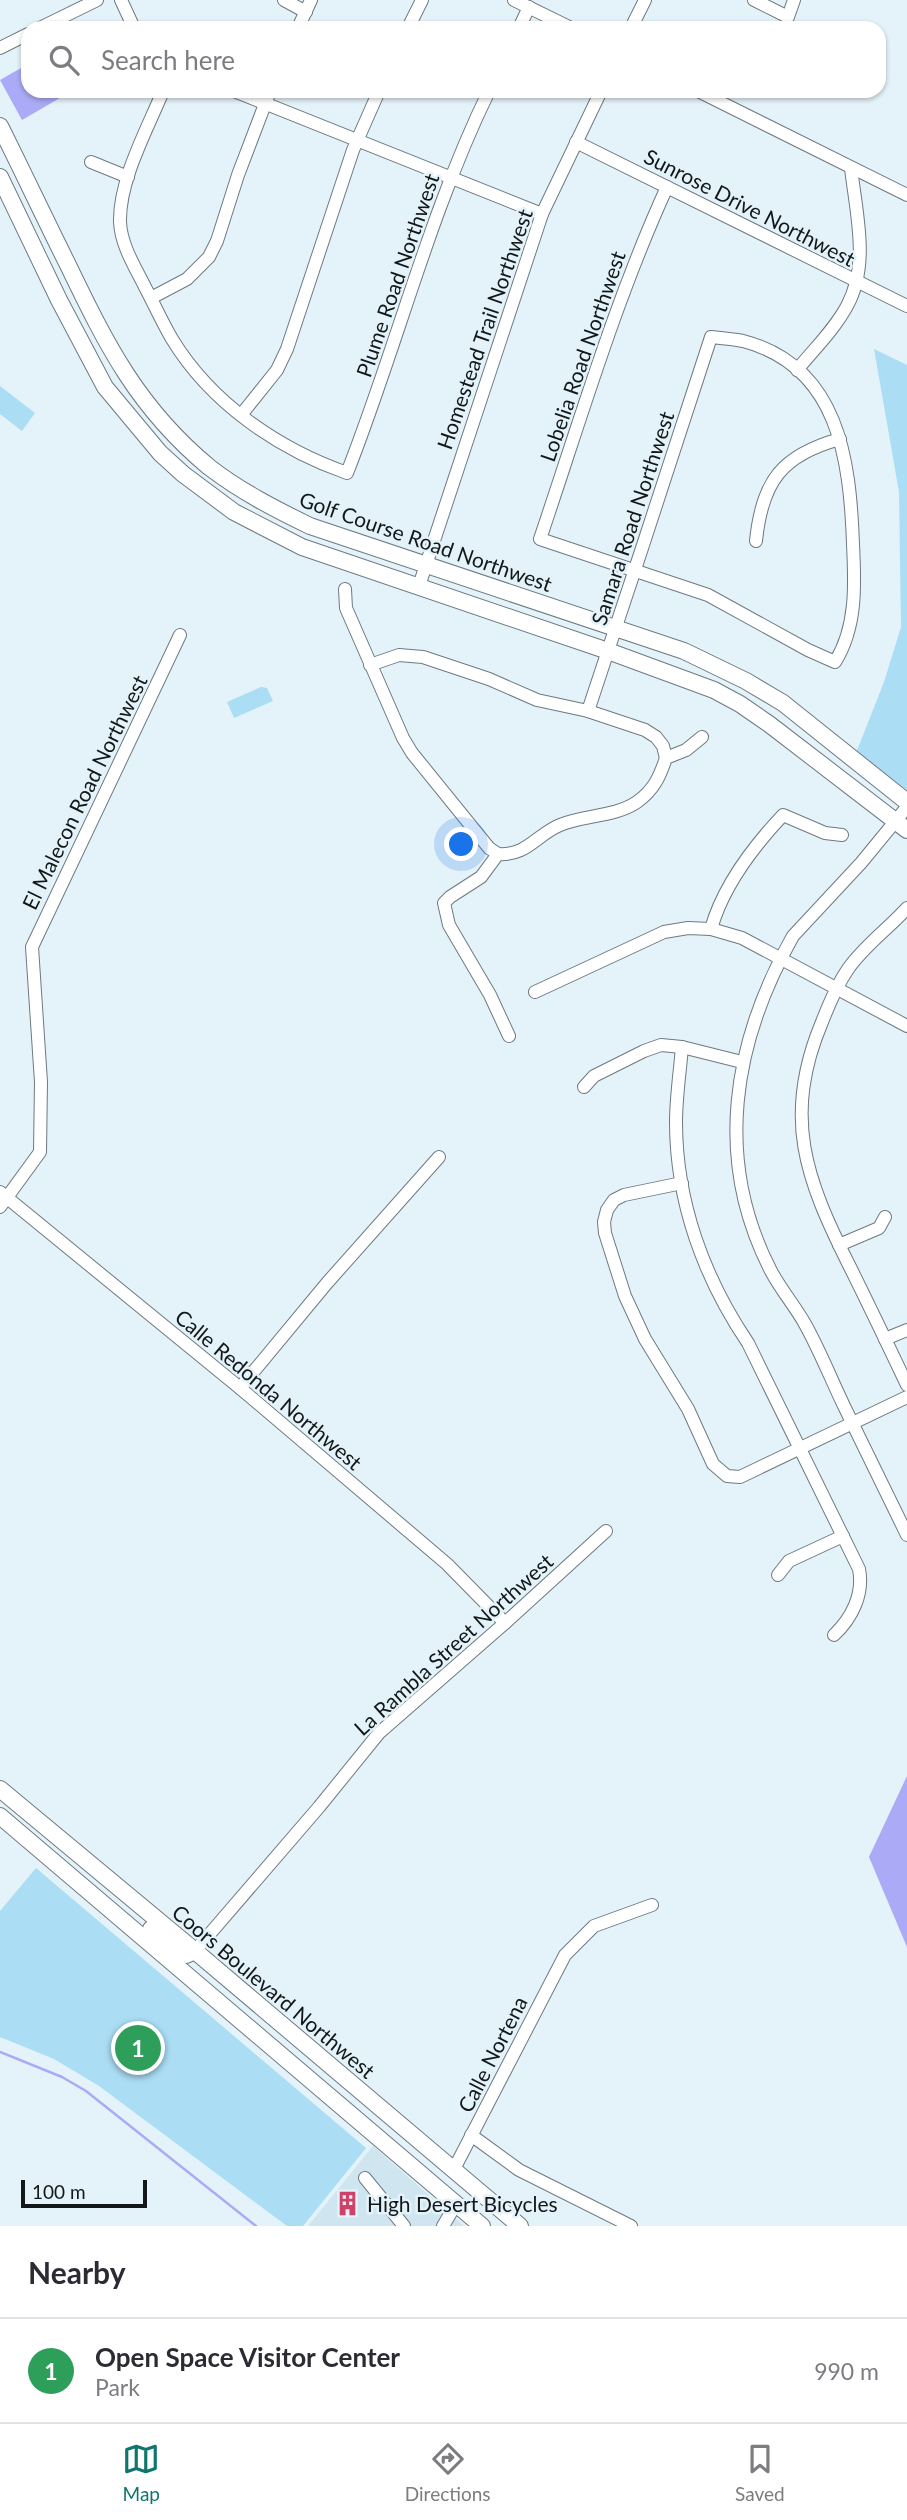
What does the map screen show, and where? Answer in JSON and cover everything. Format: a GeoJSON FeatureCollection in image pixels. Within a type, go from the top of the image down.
{"type":"FeatureCollection","features":[{"type":"Feature","properties":{"kind":"main road","name":"Golf Course Road Northwest"},"geometry":{"type":"LineString","coordinates":[[0,126],[105,341],[142,399],[171,431],[212,469],[276,510],[310,526],[684,651],[760,689],[821,731],[907,804]]}},
{"type":"Feature","properties":{"kind":"main road"},"geometry":{"type":"LineString","coordinates":[[0,177],[91,364],[105,387],[160,453],[234,512],[302,547],[714,690],[769,724],[901,825]]}},
{"type":"Feature","properties":{"kind":"main road","name":"Coors Boulevard Northwest"},"geometry":{"type":"LineString","coordinates":[[0,1789],[520,2226]]}},
{"type":"Feature","properties":{"kind":"main road","name":"Coors Boulevard Northwest"},"geometry":{"type":"LineString","coordinates":[[0,1816],[482,2226]]}},
{"type":"Feature","properties":{"kind":"main road"},"geometry":{"type":"LineString","coordinates":[[90,1892],[117,1901],[180,1953],[186,1955],[195,1951]]}},
{"type":"Feature","properties":{"kind":"street"},"geometry":{"type":"LineString","coordinates":[[54,21],[97,0]]}},
{"type":"Feature","properties":{"kind":"street"},"geometry":{"type":"LineString","coordinates":[[121,0],[131,21]]}},
{"type":"Feature","properties":{"kind":"street"},"geometry":{"type":"LineString","coordinates":[[284,0],[308,6]]}},
{"type":"Feature","properties":{"kind":"street"},"geometry":{"type":"LineString","coordinates":[[412,21],[422,0]]}},
{"type":"Feature","properties":{"kind":"street"},"geometry":{"type":"LineString","coordinates":[[514,0],[557,21]]}},
{"type":"Feature","properties":{"kind":"street"},"geometry":{"type":"LineString","coordinates":[[634,21],[645,0]]}},
{"type":"Feature","properties":{"kind":"street"},"geometry":{"type":"LineString","coordinates":[[754,0],[788,17],[793,0]]}},
{"type":"Feature","properties":{"kind":"street"},"geometry":{"type":"LineString","coordinates":[[522,21],[529,7]]}},
{"type":"Feature","properties":{"kind":"street"},"geometry":{"type":"LineString","coordinates":[[0,48],[21,38]]}},
{"type":"Feature","properties":{"kind":"street"},"geometry":{"type":"LineString","coordinates":[[160,98],[120,204],[122,237],[172,340],[202,379],[241,415],[277,370],[287,349],[357,141],[376,98]]}},
{"type":"Feature","properties":{"kind":"street"},"geometry":{"type":"LineString","coordinates":[[151,298],[187,279],[209,257],[267,98]]}},
{"type":"Feature","properties":{"kind":"street"},"geometry":{"type":"LineString","coordinates":[[269,98],[357,141],[542,214]]}},
{"type":"Feature","properties":{"kind":"street","name":"Plume Road Northwest"},"geometry":{"type":"LineString","coordinates":[[241,415],[273,438],[317,463],[347,473],[365,427],[432,222],[486,98]]}},
{"type":"Feature","properties":{"kind":"street","name":"Homestead Trail Northwest"},"geometry":{"type":"LineString","coordinates":[[419,586],[542,214],[598,98]]}},
{"type":"Feature","properties":{"kind":"street"},"geometry":{"type":"LineString","coordinates":[[712,98],[907,195]]}},
{"type":"Feature","properties":{"kind":"street","name":"Sunrose Drive Northwest"},"geometry":{"type":"LineString","coordinates":[[576,142],[907,306]]}},
{"type":"Feature","properties":{"kind":"street"},"geometry":{"type":"LineString","coordinates":[[91,162],[128,177]]}},
{"type":"Feature","properties":{"kind":"street"},"geometry":{"type":"LineString","coordinates":[[635,571],[708,595],[835,662],[849,635],[855,572],[849,488],[834,419],[825,402],[797,370],[831,330],[847,306],[856,282],[860,246],[851,168]]}},
{"type":"Feature","properties":{"kind":"street","name":"Lobelia Road Northwest"},"geometry":{"type":"LineString","coordinates":[[635,571],[540,539],[622,292],[667,187]]}},
{"type":"Feature","properties":{"kind":"street","name":"Samara Road Northwest"},"geometry":{"type":"LineString","coordinates":[[588,711],[711,337],[743,341],[771,352],[797,370]]}},
{"type":"Feature","properties":{"kind":"street"},"geometry":{"type":"LineString","coordinates":[[756,541],[758,516],[764,499],[774,479],[786,464],[812,447],[840,439]]}},
{"type":"Feature","properties":{"kind":"street"},"geometry":{"type":"LineString","coordinates":[[345,589],[346,608],[370,665],[412,753],[489,848],[498,854],[511,855],[520,852],[563,824],[635,803],[649,792],[659,778],[666,758],[663,746],[645,730],[588,711],[537,700],[489,679],[423,656],[399,655],[370,665]]}},
{"type":"Feature","properties":{"kind":"street","name":"El Malecon Road Northwest"},"geometry":{"type":"LineString","coordinates":[[3,1199],[40,1152],[41,1082],[32,947],[180,635]]}},
{"type":"Feature","properties":{"kind":"street"},"geometry":{"type":"LineString","coordinates":[[666,758],[687,750],[702,737]]}},
{"type":"Feature","properties":{"kind":"street"},"geometry":{"type":"LineString","coordinates":[[907,804],[901,825],[861,863],[793,936],[780,958],[765,988],[742,1062],[735,1112],[738,1156],[747,1208],[770,1270],[805,1324],[907,1535]]}},
{"type":"Feature","properties":{"kind":"street"},"geometry":{"type":"LineString","coordinates":[[711,929],[717,906],[726,889],[783,815],[825,833],[842,835]]}},
{"type":"Feature","properties":{"kind":"street"},"geometry":{"type":"LineString","coordinates":[[498,854],[481,877],[450,897],[444,904],[449,925],[509,1036]]}},
{"type":"Feature","properties":{"kind":"street"},"geometry":{"type":"LineString","coordinates":[[907,908],[862,953],[836,989],[817,1032],[808,1063],[803,1089],[802,1121],[809,1174],[817,1197],[907,1385]]}},
{"type":"Feature","properties":{"kind":"street"},"geometry":{"type":"LineString","coordinates":[[535,992],[664,932],[688,928],[711,929],[742,938],[907,1026]]}},
{"type":"Feature","properties":{"kind":"street"},"geometry":{"type":"LineString","coordinates":[[584,1087],[594,1076],[661,1045],[682,1047],[742,1062]]}},
{"type":"Feature","properties":{"kind":"street"},"geometry":{"type":"LineString","coordinates":[[682,1047],[676,1121],[677,1147],[693,1231],[709,1277],[748,1343],[859,1569],[859,1595],[845,1624],[834,1635]]}},
{"type":"Feature","properties":{"kind":"street"},"geometry":{"type":"LineString","coordinates":[[240,1388],[327,1283],[439,1157]]}},
{"type":"Feature","properties":{"kind":"street"},"geometry":{"type":"LineString","coordinates":[[682,1182],[624,1195],[614,1200],[607,1210],[605,1233],[625,1297],[651,1351],[688,1409],[713,1464],[727,1476],[740,1477],[907,1397]]}},
{"type":"Feature","properties":{"kind":"street","name":"Calle Redonda Northwest"},"geometry":{"type":"LineString","coordinates":[[3,1199],[240,1388],[447,1564],[505,1623]]}},
{"type":"Feature","properties":{"kind":"street"},"geometry":{"type":"LineString","coordinates":[[839,1245],[879,1228],[885,1217]]}},
{"type":"Feature","properties":{"kind":"street"},"geometry":{"type":"LineString","coordinates":[[885,1339],[907,1330]]}},
{"type":"Feature","properties":{"kind":"street","name":"La Rambla Street Northwest"},"geometry":{"type":"LineString","coordinates":[[195,1951],[379,1733],[606,1531]]}},
{"type":"Feature","properties":{"kind":"street"},"geometry":{"type":"LineString","coordinates":[[778,1575],[789,1561],[842,1536]]}},
{"type":"Feature","properties":{"kind":"street","name":"Calle Nortena"},"geometry":{"type":"LineString","coordinates":[[631,2226],[519,2170],[471,2135],[565,1955],[594,1926],[652,1905]]}},
{"type":"Feature","properties":{"kind":"street"},"geometry":{"type":"LineString","coordinates":[[453,2171],[471,2135]]}},
{"type":"Feature","properties":{"kind":"street"},"geometry":{"type":"LineString","coordinates":[[365,2178],[404,2226]]}},
{"type":"Feature","properties":{"kind":"street"},"geometry":{"type":"LineString","coordinates":[[443,2226],[456,2203]]}},
{"type":"Feature","properties":{"kind":"shaded area"},"geometry":{"type":"Polygon","coordinates":[[[874,349],[907,365],[907,790],[856,753],[884,682],[901,627],[899,492],[874,349]]]}},
{"type":"Feature","properties":{"kind":"shaded area"},"geometry":{"type":"Polygon","coordinates":[[[0,386],[35,413],[22,431],[0,414],[0,386]]]}},
{"type":"Feature","properties":{"kind":"shaded area"},"geometry":{"type":"Polygon","coordinates":[[[261,687],[267,688],[273,701],[234,718],[227,702],[261,687]]]}},
{"type":"Feature","properties":{"kind":"shaded area"},"geometry":{"type":"Polygon","coordinates":[[[36,1868],[366,2148],[303,2226],[287,2226],[99,2086],[54,2059],[0,2037],[0,1911],[36,1868]]]}},
{"type":"Feature","properties":{"kind":"shaded area"},"geometry":{"type":"Polygon","coordinates":[[[373,2146],[464,2226],[308,2226],[373,2146]]]}},
{"type":"Feature","properties":{"kind":"water"},"geometry":{"type":"Polygon","coordinates":[[[21,68],[21,98],[60,98],[22,120],[0,80],[21,68]]]}},
{"type":"Feature","properties":{"kind":"water"},"geometry":{"type":"Polygon","coordinates":[[[907,1776],[907,1947],[869,1857],[907,1776]]]}},
{"type":"Feature","properties":{"kind":"waterway"},"geometry":{"type":"LineString","coordinates":[[0,2052],[62,2077],[86,2091],[256,2226]]}},
{"type":"Feature","properties":{"kind":"place","name":"Open Space Visitor Center"},"geometry":{"type":"Point","coordinates":[138,2048]}},
{"type":"Feature","properties":{"kind":"place","name":"High Desert Bicycles"},"geometry":{"type":"Point","coordinates":[347,2203]}}]}
